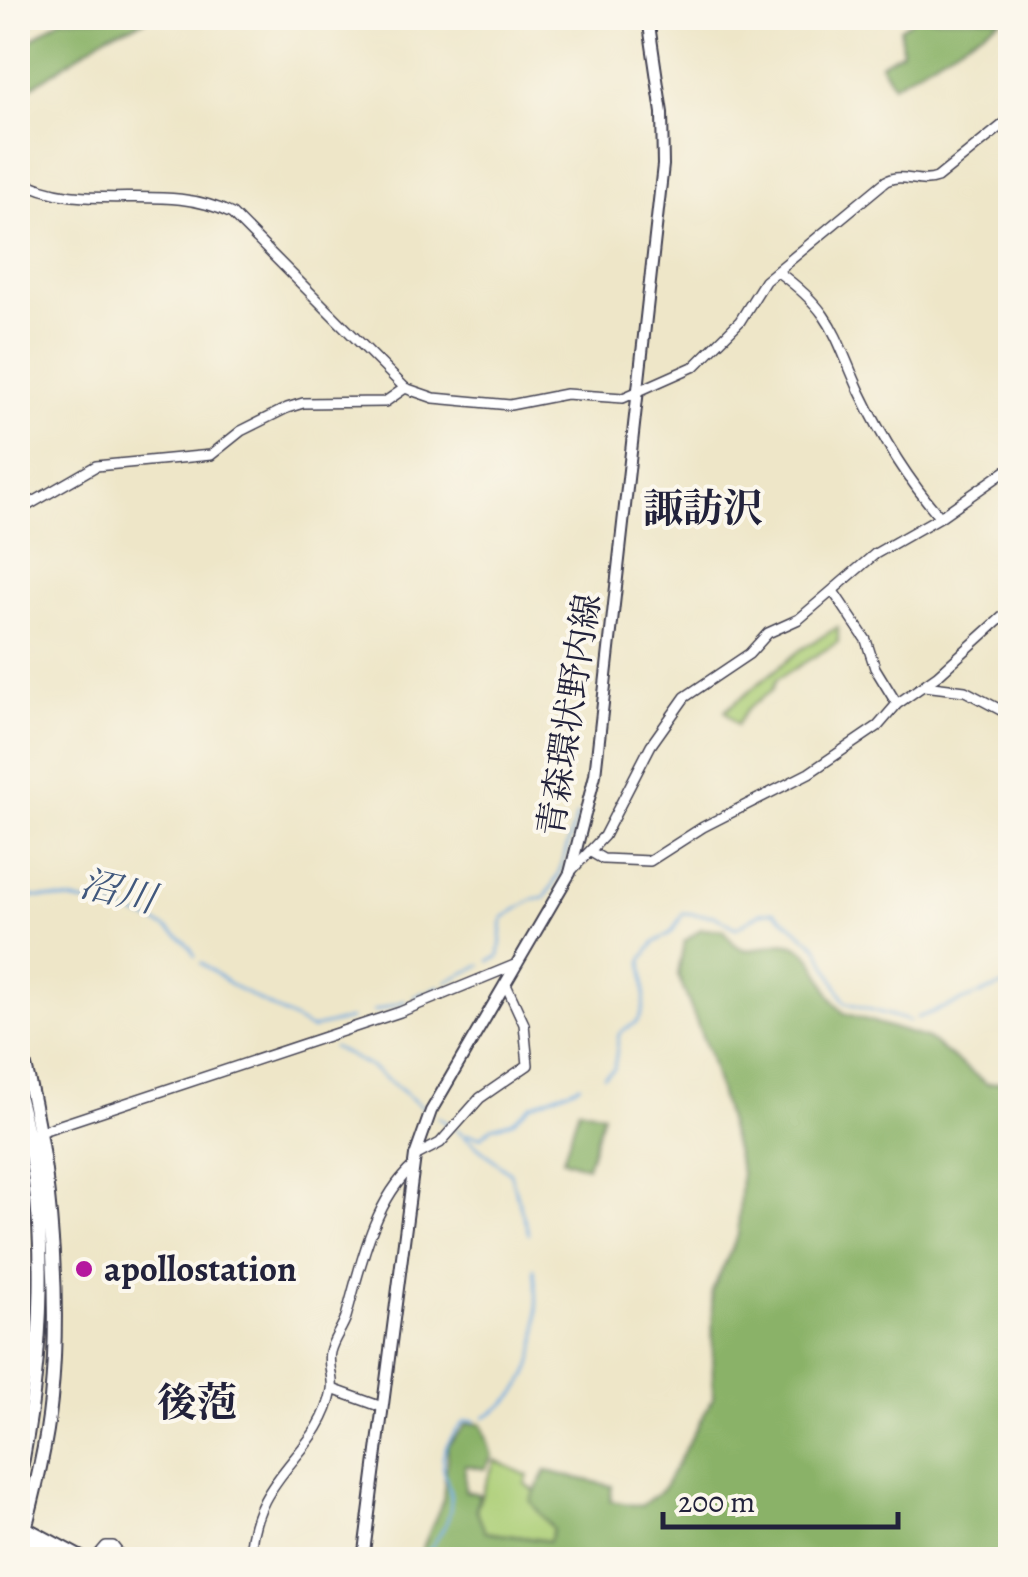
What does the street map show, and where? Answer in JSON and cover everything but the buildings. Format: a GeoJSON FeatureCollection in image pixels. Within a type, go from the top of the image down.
{"type":"FeatureCollection","features":[{"type":"Feature","properties":{"kind":"highway"},"geometry":{"type":"LineString","coordinates":[[18,1040],[38,1226],[39,1335],[18,1484]]}},
{"type":"Feature","properties":{"kind":"highway"},"geometry":{"type":"LineString","coordinates":[[18,1095],[51,1242],[52,1398],[18,1557]]}},
{"type":"Feature","properties":{"kind":"highway"},"geometry":{"type":"LineString","coordinates":[[21,1530],[59,1559]]}},
{"type":"Feature","properties":{"kind":"highway"},"geometry":{"type":"LineString","coordinates":[[21,1530],[84,1560]]}},
{"type":"Feature","properties":{"kind":"main road","name":"青森環状野内線"},"geometry":{"type":"LineString","coordinates":[[363,1560],[414,1161],[431,1111],[507,987],[570,873],[596,775],[663,165],[662,114],[648,18]]}},
{"type":"Feature","properties":{"kind":"street"},"geometry":{"type":"LineString","coordinates":[[18,180],[58,195],[195,199],[232,214],[406,388],[434,398],[510,404],[566,394],[624,398],[695,366],[712,352],[740,321],[756,291],[886,181],[896,176],[923,182],[937,178],[1010,119]]}},
{"type":"Feature","properties":{"kind":"street"},"geometry":{"type":"LineString","coordinates":[[778,272],[824,312],[861,394],[916,490],[940,517]]}},
{"type":"Feature","properties":{"kind":"street"},"geometry":{"type":"LineString","coordinates":[[18,512],[96,466],[210,455],[259,420],[287,408],[303,403],[386,402],[406,388]]}},
{"type":"Feature","properties":{"kind":"street"},"geometry":{"type":"LineString","coordinates":[[570,873],[591,852],[616,816],[650,745],[686,697],[749,654],[768,633],[799,619],[874,554],[940,517],[1010,468]]}},
{"type":"Feature","properties":{"kind":"street"},"geometry":{"type":"LineString","coordinates":[[833,591],[866,640],[875,668],[897,704]]}},
{"type":"Feature","properties":{"kind":"street"},"geometry":{"type":"LineString","coordinates":[[591,852],[620,861],[650,861],[703,827],[810,773],[878,726],[897,704],[924,686],[1010,610]]}},
{"type":"Feature","properties":{"kind":"street"},"geometry":{"type":"LineString","coordinates":[[924,686],[965,690],[1010,715]]}},
{"type":"Feature","properties":{"kind":"street"},"geometry":{"type":"LineString","coordinates":[[29,1135],[400,1012],[520,962]]}},
{"type":"Feature","properties":{"kind":"street"},"geometry":{"type":"LineString","coordinates":[[250,1560],[261,1502],[305,1444],[332,1390],[330,1352],[345,1320],[349,1291],[369,1234],[400,1178],[480,1098],[528,1065],[524,1024],[507,987]]}},
{"type":"Feature","properties":{"kind":"street"},"geometry":{"type":"LineString","coordinates":[[18,1348],[39,1335]]}},
{"type":"Feature","properties":{"kind":"street"},"geometry":{"type":"LineString","coordinates":[[332,1390],[382,1407]]}},
{"type":"Feature","properties":{"kind":"street"},"geometry":{"type":"LineString","coordinates":[[94,1560],[106,1546],[113,1546],[124,1560]]}},
{"type":"Feature","properties":{"kind":"street"},"geometry":{"type":"LineString","coordinates":[[158,1560],[206,1560]]}},
{"type":"Feature","properties":{"kind":"green space"},"geometry":{"type":"Polygon","coordinates":[[[62,18],[148,18],[105,36],[18,95],[18,50],[62,18]]]}},
{"type":"Feature","properties":{"kind":"green space"},"geometry":{"type":"Polygon","coordinates":[[[916,18],[1004,18],[893,85],[880,64],[902,51],[900,28],[916,18]]]}},
{"type":"Feature","properties":{"kind":"green space"},"geometry":{"type":"Polygon","coordinates":[[[838,627],[838,642],[776,680],[772,690],[747,709],[737,725],[725,711],[800,650],[838,627]]]}},
{"type":"Feature","properties":{"kind":"green space"},"geometry":{"type":"Polygon","coordinates":[[[701,929],[724,930],[733,942],[750,950],[778,944],[800,948],[844,1013],[928,1039],[987,1084],[1010,1081],[1010,1559],[418,1559],[443,1500],[448,1445],[467,1424],[482,1424],[492,1456],[485,1469],[465,1465],[465,1491],[479,1494],[476,1509],[485,1532],[549,1541],[553,1529],[530,1501],[546,1471],[612,1486],[610,1501],[641,1506],[663,1489],[713,1398],[712,1291],[738,1235],[741,1172],[709,1054],[678,975],[684,942],[701,929]]]}},
{"type":"Feature","properties":{"kind":"green space"},"geometry":{"type":"Polygon","coordinates":[[[579,1108],[603,1114],[587,1167],[563,1159],[579,1108]]]}},
{"type":"Feature","properties":{"kind":"green space"},"geometry":{"type":"Polygon","coordinates":[[[495,1460],[528,1476],[525,1484],[535,1491],[530,1501],[553,1529],[550,1541],[485,1532],[476,1509],[495,1460]]]}},
{"type":"Feature","properties":{"kind":"waterway"},"geometry":{"type":"LineString","coordinates":[[18,25],[29,18]]}},
{"type":"Feature","properties":{"kind":"waterway"},"geometry":{"type":"LineString","coordinates":[[489,961],[499,957],[503,918],[532,900],[545,898],[558,876],[577,815]]}},
{"type":"Feature","properties":{"kind":"waterway","name":"沼川"},"geometry":{"type":"LineString","coordinates":[[18,896],[89,903],[142,917],[183,940],[195,956]]}},
{"type":"Feature","properties":{"kind":"waterway"},"geometry":{"type":"LineString","coordinates":[[604,1076],[614,1069],[619,1034],[637,1021],[642,1012],[642,960],[654,943],[672,932],[683,913],[716,916],[736,928],[761,913],[774,911],[817,946],[845,1002],[909,1021]]}},
{"type":"Feature","properties":{"kind":"waterway","name":"沼川"},"geometry":{"type":"LineString","coordinates":[[201,963],[233,986],[313,1030]]}},
{"type":"Feature","properties":{"kind":"waterway"},"geometry":{"type":"LineString","coordinates":[[446,982],[481,965]]}},
{"type":"Feature","properties":{"kind":"waterway"},"geometry":{"type":"LineString","coordinates":[[917,1018],[1010,983]]}},
{"type":"Feature","properties":{"kind":"waterway"},"geometry":{"type":"LineString","coordinates":[[430,990],[440,986]]}},
{"type":"Feature","properties":{"kind":"waterway"},"geometry":{"type":"LineString","coordinates":[[414,997],[425,992]]}},
{"type":"Feature","properties":{"kind":"waterway"},"geometry":{"type":"LineString","coordinates":[[374,1011],[405,1001]]}},
{"type":"Feature","properties":{"kind":"waterway"},"geometry":{"type":"LineString","coordinates":[[312,1028],[350,1019]]}},
{"type":"Feature","properties":{"kind":"waterway","name":"沼川"},"geometry":{"type":"LineString","coordinates":[[333,1047],[372,1068],[425,1109]]}},
{"type":"Feature","properties":{"kind":"waterway"},"geometry":{"type":"LineString","coordinates":[[467,1134],[481,1137],[492,1127],[513,1121],[531,1105],[580,1085]]}},
{"type":"Feature","properties":{"kind":"waterway","name":"沼川"},"geometry":{"type":"LineString","coordinates":[[438,1117],[449,1125]]}},
{"type":"Feature","properties":{"kind":"waterway"},"geometry":{"type":"LineString","coordinates":[[456,1129],[510,1173],[529,1234]]}},
{"type":"Feature","properties":{"kind":"waterway"},"geometry":{"type":"LineString","coordinates":[[484,1417],[504,1405],[528,1372],[537,1333],[534,1268]]}},
{"type":"Feature","properties":{"kind":"waterway"},"geometry":{"type":"LineString","coordinates":[[422,1560],[440,1534],[451,1504],[444,1451],[465,1421],[475,1421]]}},
{"type":"Feature","properties":{"kind":"place","name":"apollostation"},"geometry":{"type":"Point","coordinates":[84,1269]}},
{"type":"Feature","properties":{"kind":"district","name":"諏訪沢"},"geometry":{"type":"Point","coordinates":[703,508]}},
{"type":"Feature","properties":{"kind":"district","name":"後萢"},"geometry":{"type":"Point","coordinates":[197,1402]}}]}
